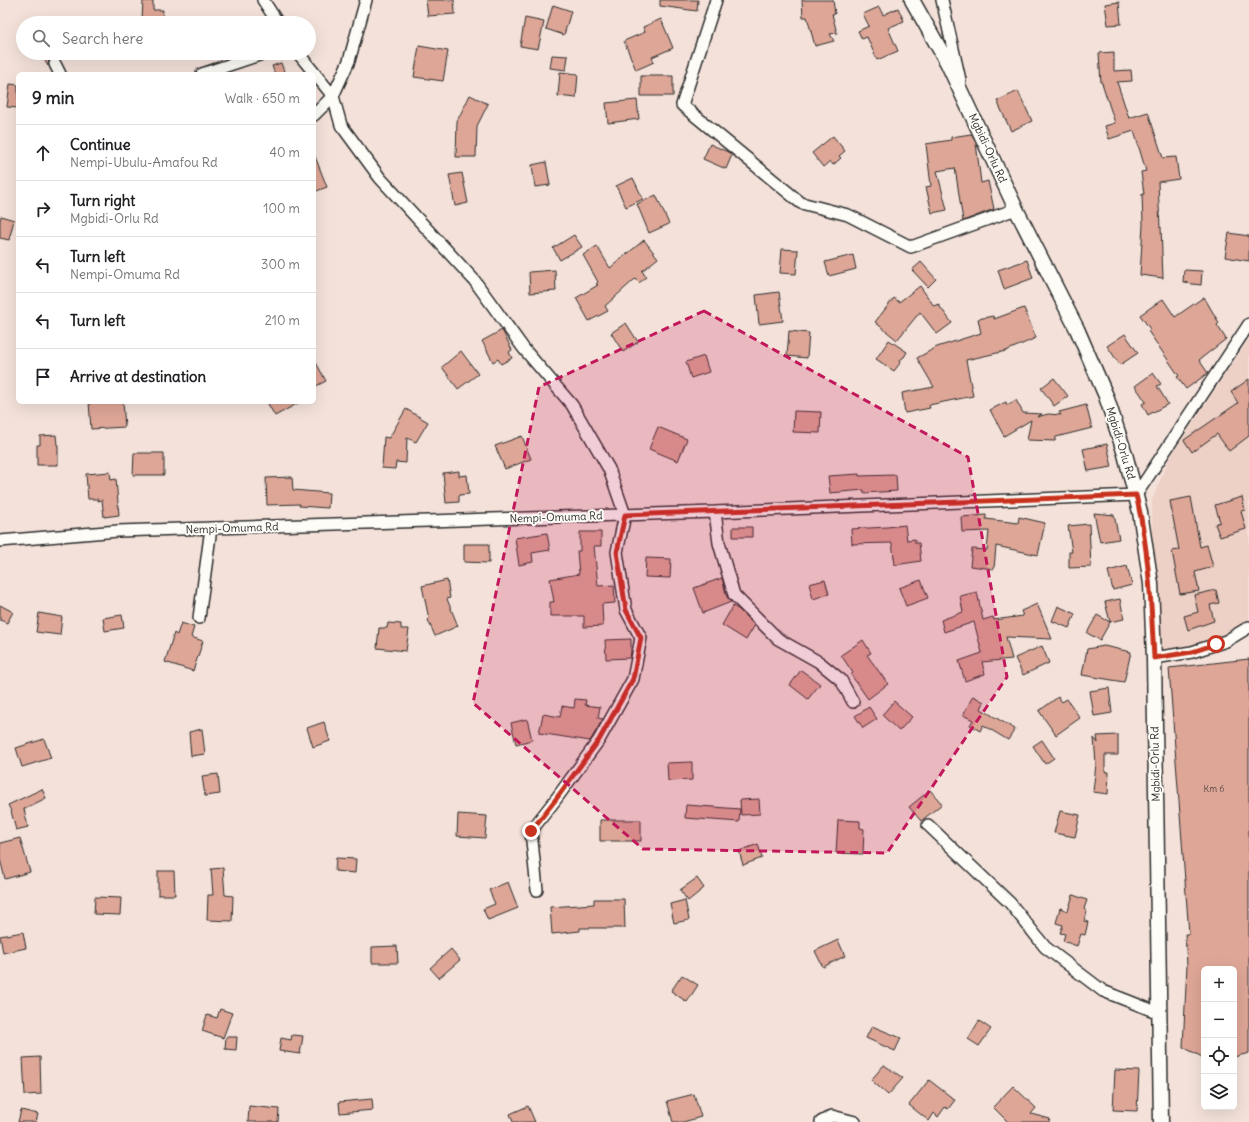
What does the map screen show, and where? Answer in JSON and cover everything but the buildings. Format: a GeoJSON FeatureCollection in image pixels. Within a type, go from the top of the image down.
{"type":"FeatureCollection","features":[{"type":"Feature","properties":{"kind":"main road","name":"Mgbidi-Orlu Rd"},"geometry":{"type":"LineString","coordinates":[[912,0],[947,62],[1016,209],[1078,329],[1106,396],[1126,454],[1140,512],[1150,584],[1154,658],[1161,1122]]}},
{"type":"Feature","properties":{"kind":"street"},"geometry":{"type":"LineString","coordinates":[[263,0],[273,16]]}},
{"type":"Feature","properties":{"kind":"street"},"geometry":{"type":"LineString","coordinates":[[316,113],[333,96],[349,61],[366,0]]}},
{"type":"Feature","properties":{"kind":"street"},"geometry":{"type":"LineString","coordinates":[[716,0],[682,105],[800,203],[848,215],[911,247],[1016,209]]}},
{"type":"Feature","properties":{"kind":"street"},"geometry":{"type":"LineString","coordinates":[[942,0],[963,96]]}},
{"type":"Feature","properties":{"kind":"street"},"geometry":{"type":"LineString","coordinates":[[208,72],[244,60]]}},
{"type":"Feature","properties":{"kind":"street"},"geometry":{"type":"LineString","coordinates":[[304,60],[313,72]]}},
{"type":"Feature","properties":{"kind":"street"},"geometry":{"type":"LineString","coordinates":[[316,75],[333,96],[341,125],[380,178],[474,280],[524,349],[572,405],[609,469],[625,515],[617,552],[626,610],[641,638],[633,679],[599,740],[531,831],[537,890]]}},
{"type":"Feature","properties":{"kind":"street"},"geometry":{"type":"LineString","coordinates":[[1136,495],[1249,324]]}},
{"type":"Feature","properties":{"kind":"street","name":"Nempi-Omuma Rd"},"geometry":{"type":"LineString","coordinates":[[0,541],[118,531],[716,512],[1136,495]]}},
{"type":"Feature","properties":{"kind":"street"},"geometry":{"type":"LineString","coordinates":[[716,512],[719,543],[734,596],[778,639],[819,662],[841,680],[853,702]]}},
{"type":"Feature","properties":{"kind":"street"},"geometry":{"type":"LineString","coordinates":[[199,618],[211,528]]}},
{"type":"Feature","properties":{"kind":"street"},"geometry":{"type":"LineString","coordinates":[[1154,658],[1192,652],[1226,641],[1249,627]]}},
{"type":"Feature","properties":{"kind":"street"},"geometry":{"type":"LineString","coordinates":[[928,825],[1010,903],[1045,947],[1103,991],[1159,1013]]}},
{"type":"Feature","properties":{"kind":"street"},"geometry":{"type":"LineString","coordinates":[[821,1122],[832,1116],[855,1122]]}},
{"type":"Feature","properties":{"kind":"highlighted area"},"geometry":{"type":"Polygon","coordinates":[[[704,311],[968,457],[1007,677],[887,853],[643,849],[473,703],[539,387],[704,311]]]}},
{"type":"Feature","properties":{"kind":"shaded area"},"geometry":{"type":"Polygon","coordinates":[[[1249,339],[1249,626],[1217,644],[1154,658],[1152,500],[1169,459],[1249,339]]]}},
{"type":"Feature","properties":{"kind":"route"},"geometry":{"type":"LineString","coordinates":[[531,831],[599,740],[633,679],[641,638],[626,610],[617,552],[625,515],[1136,495],[1140,512],[1150,584],[1154,658],[1192,652],[1216,644]]}}]}
